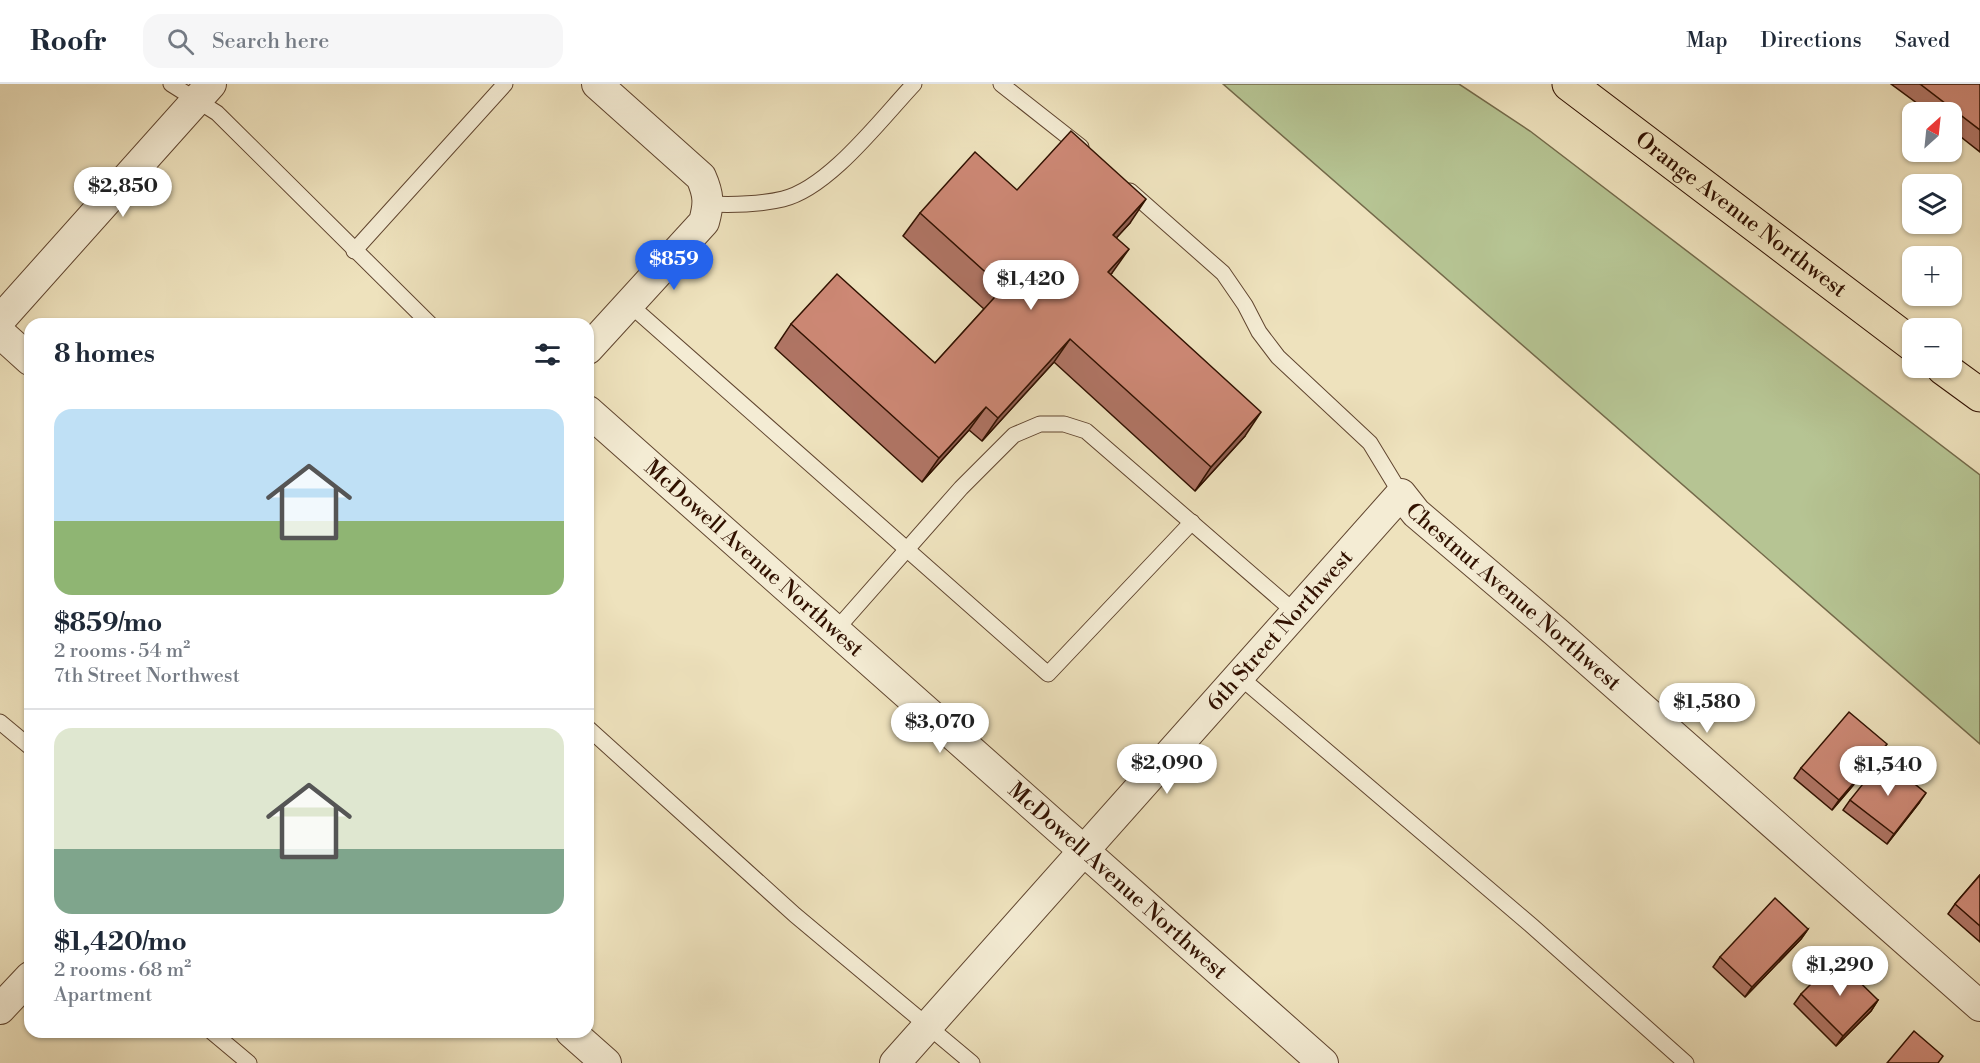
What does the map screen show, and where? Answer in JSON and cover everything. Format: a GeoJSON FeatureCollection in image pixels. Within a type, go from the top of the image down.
{"type":"FeatureCollection","features":[{"type":"Feature","properties":{"kind":"main road","name":"Orange Avenue Northwest"},"geometry":{"type":"LineString","coordinates":[[1569,84],[1902,336]]}},
{"type":"Feature","properties":{"kind":"main road"},"geometry":{"type":"LineString","coordinates":[[1957,378],[1980,395]]}},
{"type":"Feature","properties":{"kind":"street"},"geometry":{"type":"LineString","coordinates":[[594,342],[704,222],[709,204],[708,193],[701,177],[597,84]]}},
{"type":"Feature","properties":{"kind":"street"},"geometry":{"type":"LineString","coordinates":[[0,320],[204,92]]}},
{"type":"Feature","properties":{"kind":"street"},"geometry":{"type":"LineString","coordinates":[[0,333],[24,355]]}},
{"type":"Feature","properties":{"kind":"street","name":"McDowell Avenue Northwest"},"geometry":{"type":"LineString","coordinates":[[594,416],[834,632],[1323,1063]]}},
{"type":"Feature","properties":{"kind":"street","name":"6th Street Northwest"},"geometry":{"type":"LineString","coordinates":[[895,1063],[1401,494]]}},
{"type":"Feature","properties":{"kind":"street","name":"Chestnut Avenue Northwest"},"geometry":{"type":"LineString","coordinates":[[1401,494],[1416,513],[1556,632],[1980,1006]]}},
{"type":"Feature","properties":{"kind":"street"},"geometry":{"type":"LineString","coordinates":[[0,1010],[24,984]]}},
{"type":"Feature","properties":{"kind":"street"},"geometry":{"type":"LineString","coordinates":[[578,1038],[606,1063]]}},
{"type":"Feature","properties":{"kind":"lane"},"geometry":{"type":"LineString","coordinates":[[171,84],[204,92],[217,113],[424,318]]}},
{"type":"Feature","properties":{"kind":"lane"},"geometry":{"type":"LineString","coordinates":[[354,251],[505,84]]}},
{"type":"Feature","properties":{"kind":"lane"},"geometry":{"type":"LineString","coordinates":[[709,204],[749,205],[785,199],[814,185],[838,165],[914,84]]}},
{"type":"Feature","properties":{"kind":"lane"},"geometry":{"type":"LineString","coordinates":[[1001,84],[1089,155]]}},
{"type":"Feature","properties":{"kind":"lane"},"geometry":{"type":"LineString","coordinates":[[1116,179],[1223,273],[1245,305],[1259,332],[1278,357],[1370,443],[1401,494]]}},
{"type":"Feature","properties":{"kind":"lane"},"geometry":{"type":"LineString","coordinates":[[629,304],[1048,674],[1192,522]]}},
{"type":"Feature","properties":{"kind":"lane"},"geometry":{"type":"LineString","coordinates":[[834,632],[961,488],[1014,435],[1040,424],[1064,424],[1086,430],[1296,613]]}},
{"type":"Feature","properties":{"kind":"lane"},"geometry":{"type":"LineString","coordinates":[[1240,677],[1532,926],[1686,1063]]}},
{"type":"Feature","properties":{"kind":"lane"},"geometry":{"type":"LineString","coordinates":[[0,722],[24,742]]}},
{"type":"Feature","properties":{"kind":"lane"},"geometry":{"type":"LineString","coordinates":[[594,733],[795,915],[972,1063]]}},
{"type":"Feature","properties":{"kind":"lane"},"geometry":{"type":"LineString","coordinates":[[219,1038],[249,1063]]}},
{"type":"Feature","properties":{"kind":"green space"},"geometry":{"type":"Polygon","coordinates":[[[1223,84],[1459,84],[1530,131],[1980,475],[1980,744],[1223,84]]]}},
{"type":"Feature","properties":{"kind":"building"},"geometry":{"type":"Polygon","coordinates":[[[1920,84],[1980,84],[1980,130],[1962,116],[1962,102],[1943,102],[1920,84]]]}},
{"type":"Feature","properties":{"kind":"building"},"geometry":{"type":"Polygon","coordinates":[[[1071,131],[1146,199],[1113,235],[1129,249],[1108,272],[1261,412],[1211,467],[1070,339],[998,418],[986,407],[939,458],[791,324],[837,274],[935,363],[1003,288],[920,213],[975,152],[1017,190],[1071,131]]]}},
{"type":"Feature","properties":{"kind":"building"},"geometry":{"type":"Polygon","coordinates":[[[1849,712],[1887,744],[1839,800],[1801,768],[1849,712]]]}},
{"type":"Feature","properties":{"kind":"building"},"geometry":{"type":"Polygon","coordinates":[[[1883,759],[1926,793],[1894,834],[1850,800],[1883,759]]]}},
{"type":"Feature","properties":{"kind":"building"},"geometry":{"type":"Polygon","coordinates":[[[1980,875],[1980,926],[1955,904],[1980,875]]]}},
{"type":"Feature","properties":{"kind":"building"},"geometry":{"type":"Polygon","coordinates":[[[1775,898],[1808,929],[1752,987],[1720,957],[1775,898]]]}},
{"type":"Feature","properties":{"kind":"building"},"geometry":{"type":"Polygon","coordinates":[[[1836,959],[1878,1000],[1843,1036],[1801,994],[1836,959]]]}},
{"type":"Feature","properties":{"kind":"building"},"geometry":{"type":"Polygon","coordinates":[[[1914,1031],[1943,1056],[1938,1063],[1887,1063],[1914,1031]]]}}]}
